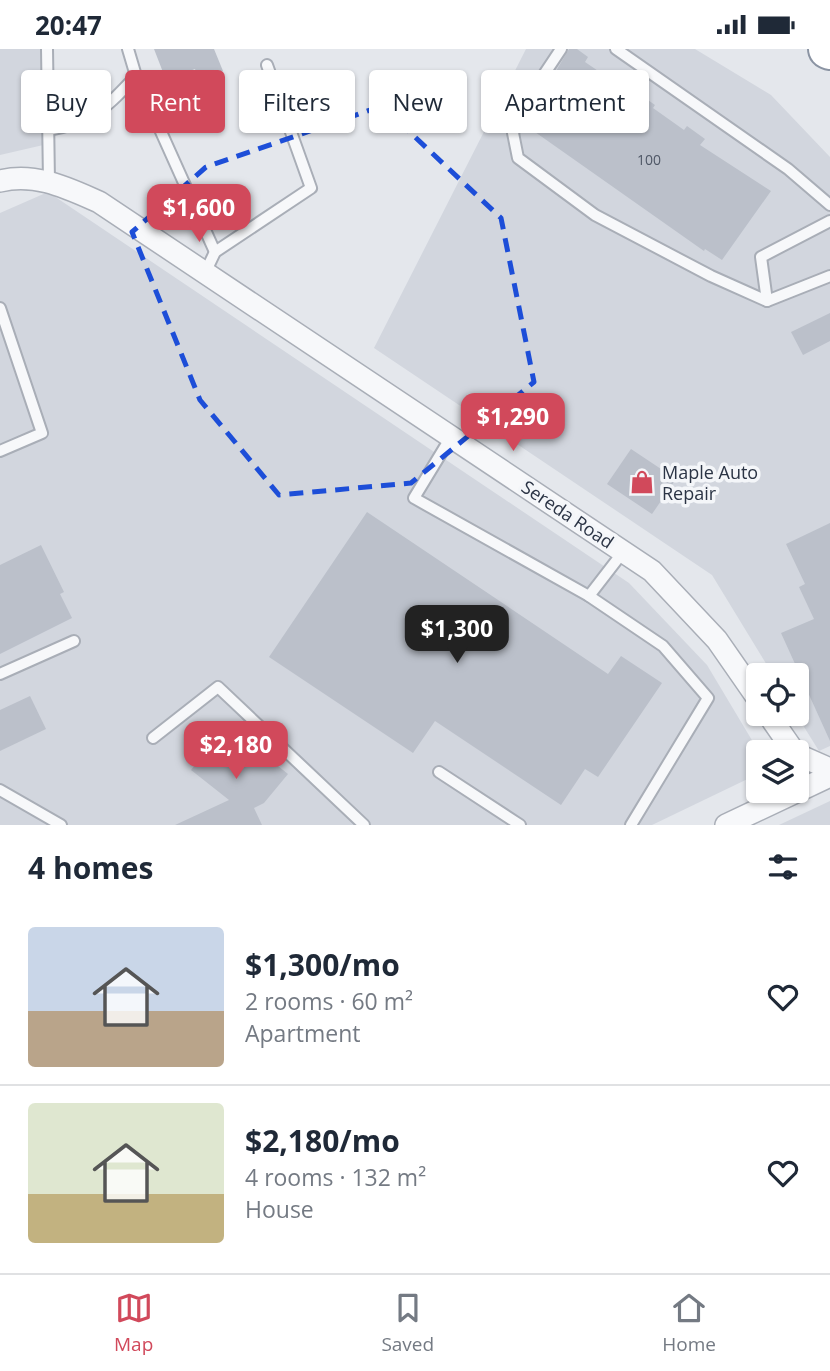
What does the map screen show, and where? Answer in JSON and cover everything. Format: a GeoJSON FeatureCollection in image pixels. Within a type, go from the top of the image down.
{"type":"FeatureCollection","features":[{"type":"Feature","properties":{"kind":"street","name":"Sereda Road"},"geometry":{"type":"LineString","coordinates":[[0,181],[11,178],[49,181],[99,202],[624,552],[652,571],[717,640],[746,682]]}},
{"type":"Feature","properties":{"kind":"street"},"geometry":{"type":"LineString","coordinates":[[809,759],[830,769]]}},
{"type":"Feature","properties":{"kind":"street"},"geometry":{"type":"LineString","coordinates":[[726,825],[830,776]]}},
{"type":"Feature","properties":{"kind":"lane"},"geometry":{"type":"LineString","coordinates":[[47,49],[47,70]]}},
{"type":"Feature","properties":{"kind":"lane"},"geometry":{"type":"LineString","coordinates":[[128,49],[134,70]]}},
{"type":"Feature","properties":{"kind":"lane"},"geometry":{"type":"LineString","coordinates":[[561,49],[527,100],[513,133],[518,158],[594,215],[711,276],[767,301],[830,276]]}},
{"type":"Feature","properties":{"kind":"lane"},"geometry":{"type":"LineString","coordinates":[[616,49],[788,169],[830,205]]}},
{"type":"Feature","properties":{"kind":"lane"},"geometry":{"type":"LineString","coordinates":[[205,272],[215,252],[311,188],[267,65]]}},
{"type":"Feature","properties":{"kind":"lane"},"geometry":{"type":"LineString","coordinates":[[111,102],[125,87]]}},
{"type":"Feature","properties":{"kind":"lane"},"geometry":{"type":"LineString","coordinates":[[48,133],[49,181]]}},
{"type":"Feature","properties":{"kind":"lane"},"geometry":{"type":"LineString","coordinates":[[162,133],[215,252]]}},
{"type":"Feature","properties":{"kind":"lane"},"geometry":{"type":"LineString","coordinates":[[767,301],[761,257],[830,221]]}},
{"type":"Feature","properties":{"kind":"lane"},"geometry":{"type":"LineString","coordinates":[[0,308],[42,433],[0,451]]}},
{"type":"Feature","properties":{"kind":"lane"},"geometry":{"type":"LineString","coordinates":[[451,436],[414,498],[589,596],[663,646],[708,698],[631,825]]}},
{"type":"Feature","properties":{"kind":"lane"},"geometry":{"type":"LineString","coordinates":[[589,596],[624,552]]}},
{"type":"Feature","properties":{"kind":"lane"},"geometry":{"type":"LineString","coordinates":[[0,674],[75,641]]}},
{"type":"Feature","properties":{"kind":"lane"},"geometry":{"type":"LineString","coordinates":[[153,737],[218,688],[364,825]]}},
{"type":"Feature","properties":{"kind":"lane"},"geometry":{"type":"LineString","coordinates":[[439,772],[520,825]]}},
{"type":"Feature","properties":{"kind":"lane"},"geometry":{"type":"LineString","coordinates":[[0,790],[61,825]]}},
{"type":"Feature","properties":{"kind":"highlighted area"},"geometry":{"type":"Polygon","coordinates":[[[382,106],[501,218],[534,382],[411,483],[279,495],[200,400],[132,232],[206,167],[382,106]]]}},
{"type":"Feature","properties":{"kind":"shaded area"},"geometry":{"type":"Polygon","coordinates":[[[0,49],[52,49],[52,70],[21,70],[21,133],[52,133],[52,143],[0,155],[0,49]]]}},
{"type":"Feature","properties":{"kind":"shaded area"},"geometry":{"type":"Polygon","coordinates":[[[526,49],[695,49],[771,95],[830,157],[830,746],[819,751],[803,726],[809,726],[809,663],[766,663],[712,575],[374,348],[483,133],[649,133],[649,70],[515,70],[526,49]]]}},
{"type":"Feature","properties":{"kind":"shaded area"},"geometry":{"type":"Polygon","coordinates":[[[48,192],[629,583],[707,665],[752,740],[746,740],[746,780],[652,825],[0,825],[0,213],[48,192]]]}},
{"type":"Feature","properties":{"kind":"shaded area"},"geometry":{"type":"Polygon","coordinates":[[[830,801],[830,825],[779,825],[830,801]]]}},
{"type":"Feature","properties":{"kind":"building"},"geometry":{"type":"Polygon","coordinates":[[[154,49],[214,49],[223,70],[195,69],[162,70],[154,49]]]}},
{"type":"Feature","properties":{"kind":"building"},"geometry":{"type":"Polygon","coordinates":[[[569,49],[577,49],[588,57],[585,62],[597,70],[557,70],[569,49]]]}},
{"type":"Feature","properties":{"kind":"building"},"geometry":{"type":"Polygon","coordinates":[[[649,101],[655,105],[653,108],[684,130],[687,126],[705,139],[700,145],[771,191],[722,260],[705,249],[704,251],[536,133],[649,133],[649,101]]]}},
{"type":"Feature","properties":{"kind":"building"},"geometry":{"type":"Polygon","coordinates":[[[830,313],[830,341],[803,355],[791,332],[830,313]]]}},
{"type":"Feature","properties":{"kind":"building","name":"Maple Auto Repair"},"geometry":{"type":"Polygon","coordinates":[[[631,449],[676,479],[652,514],[607,484],[631,449]]]}},
{"type":"Feature","properties":{"kind":"building"},"geometry":{"type":"Polygon","coordinates":[[[367,512],[608,674],[621,656],[662,683],[598,777],[585,769],[561,805],[435,721],[413,753],[269,657],[367,512]]]}},
{"type":"Feature","properties":{"kind":"building"},"geometry":{"type":"Polygon","coordinates":[[[830,523],[830,741],[809,695],[809,663],[795,663],[781,633],[814,619],[799,587],[805,584],[786,544],[830,523]]]}},
{"type":"Feature","properties":{"kind":"building"},"geometry":{"type":"Polygon","coordinates":[[[41,545],[64,592],[60,594],[72,618],[0,654],[0,565],[41,545]]]}},
{"type":"Feature","properties":{"kind":"building"},"geometry":{"type":"Polygon","coordinates":[[[30,696],[46,729],[0,751],[0,710],[30,696]]]}},
{"type":"Feature","properties":{"kind":"building"},"geometry":{"type":"Polygon","coordinates":[[[227,725],[288,774],[264,803],[254,808],[262,825],[175,825],[229,800],[191,770],[227,725]]]}},
{"type":"Feature","properties":{"kind":"place","name":"Maple Auto Repair"},"geometry":{"type":"Point","coordinates":[642,482]}}]}
